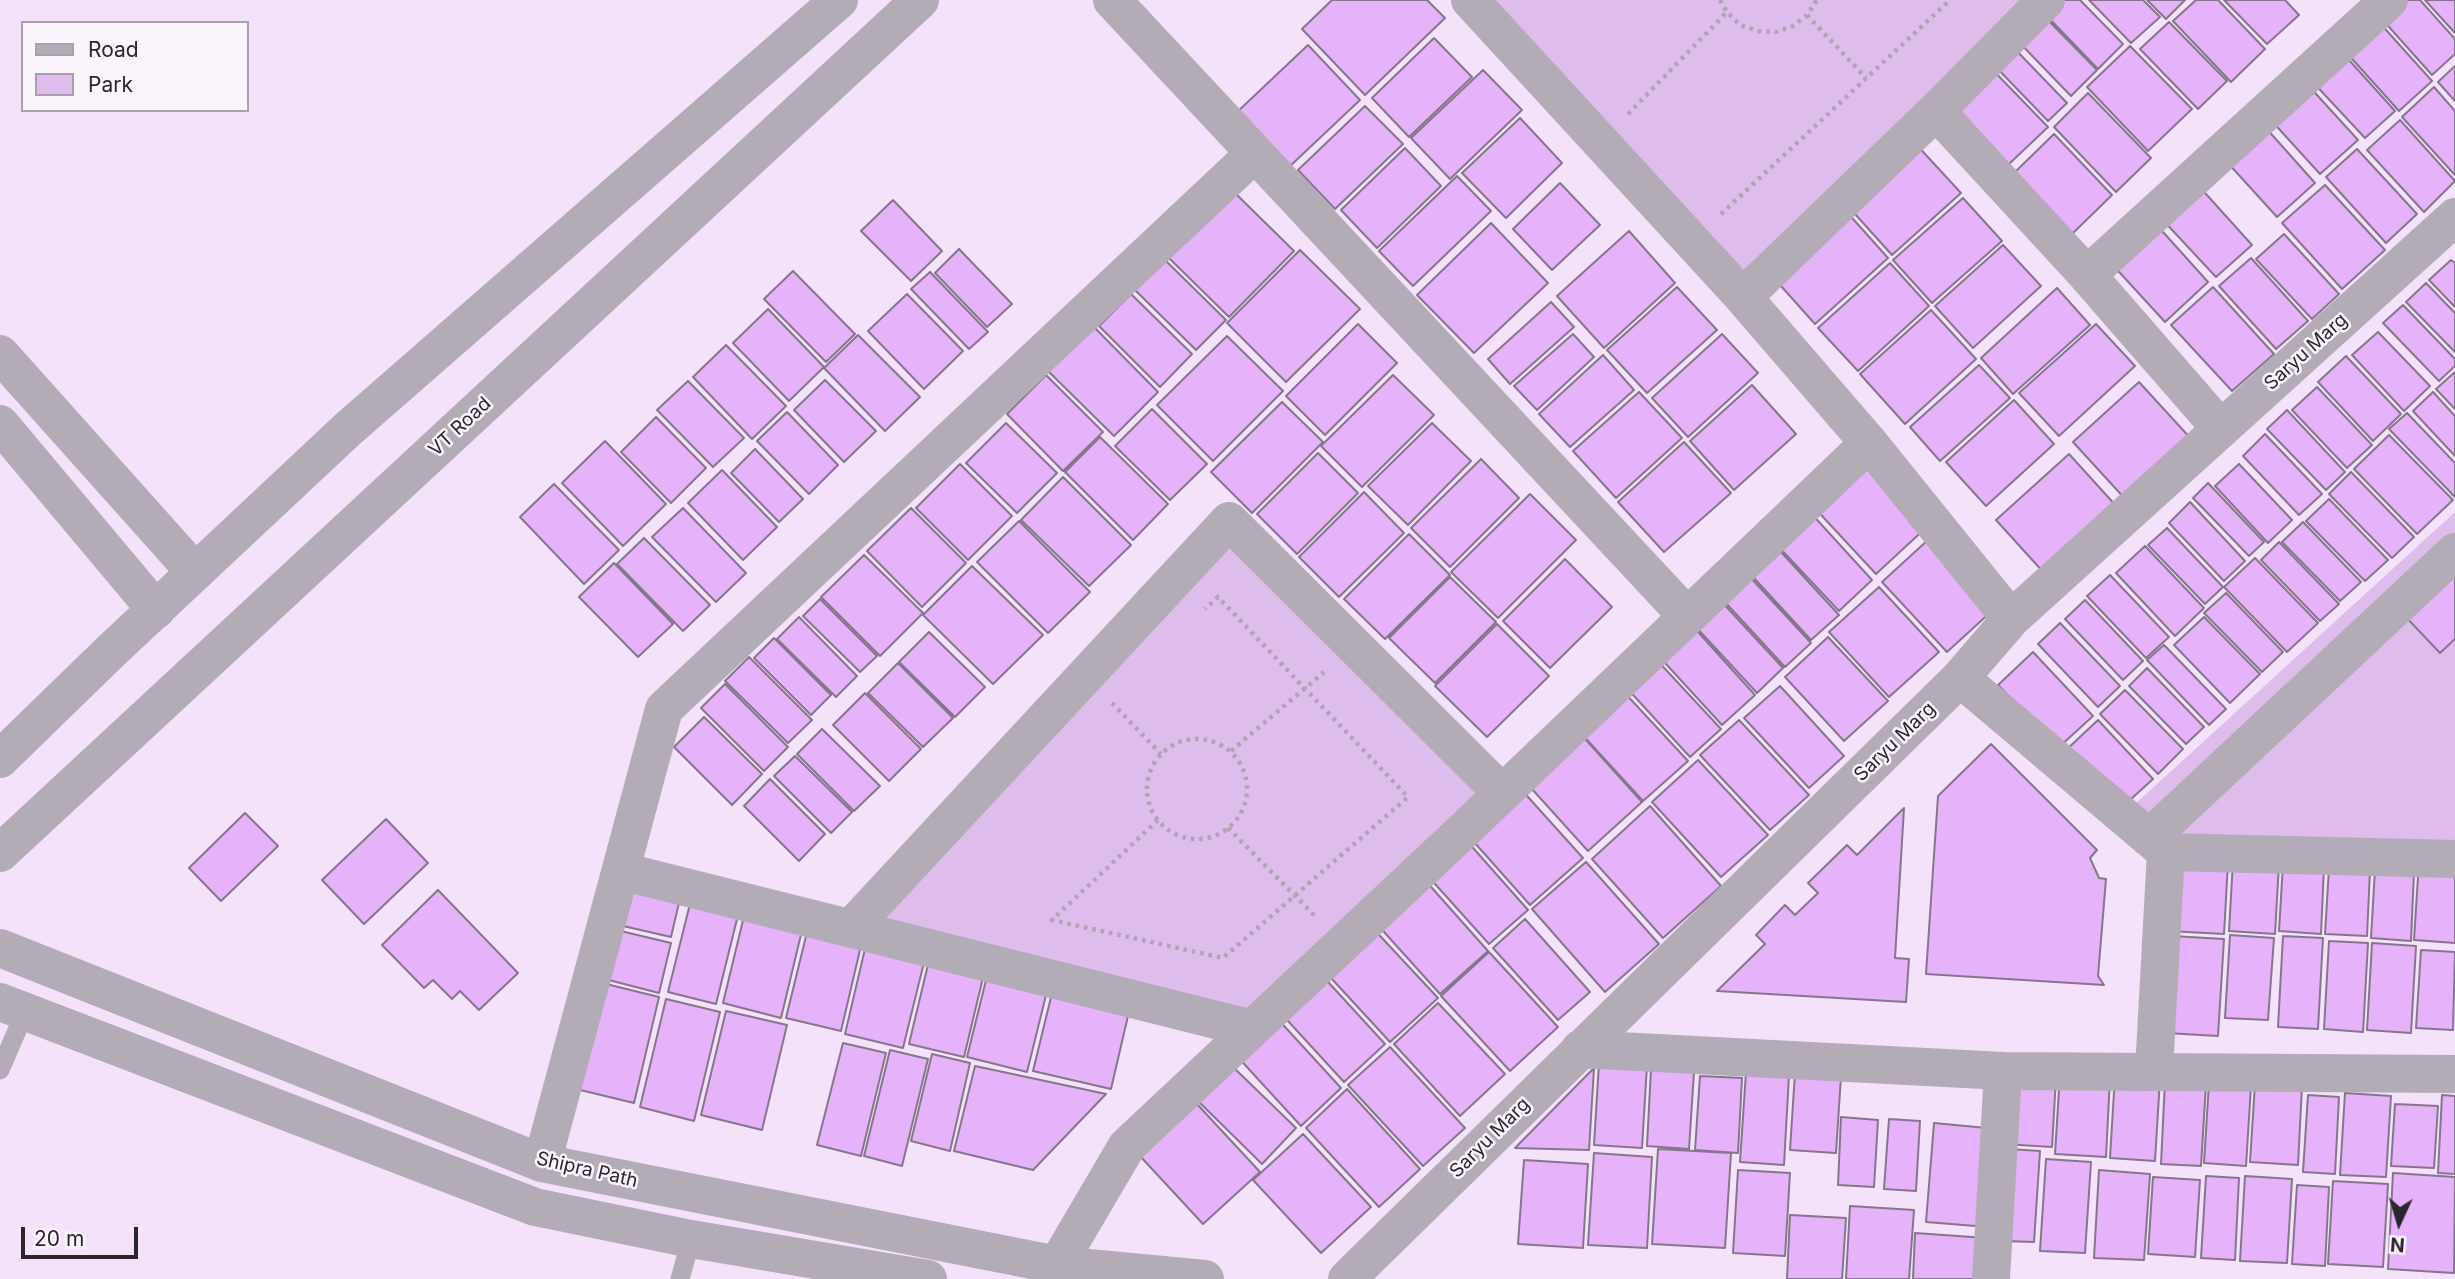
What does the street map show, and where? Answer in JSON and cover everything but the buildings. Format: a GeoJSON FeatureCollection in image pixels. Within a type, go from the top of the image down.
{"type":"FeatureCollection","features":[{"type":"Feature","properties":{"kind":"street"},"geometry":{"type":"LineString","coordinates":[[0,759],[348,429],[839,0]]}},
{"type":"Feature","properties":{"kind":"street","name":"VT Road"},"geometry":{"type":"LineString","coordinates":[[0,853],[920,0]]}},
{"type":"Feature","properties":{"kind":"street"},"geometry":{"type":"LineString","coordinates":[[1112,0],[1687,616]]}},
{"type":"Feature","properties":{"kind":"street"},"geometry":{"type":"LineString","coordinates":[[1743,297],[1936,111],[2046,0]]}},
{"type":"Feature","properties":{"kind":"street"},"geometry":{"type":"LineString","coordinates":[[2087,275],[2389,0]]}},
{"type":"Feature","properties":{"kind":"street"},"geometry":{"type":"LineString","coordinates":[[1481,4],[1600,142],[1743,297],[1868,443],[2011,620]]}},
{"type":"Feature","properties":{"kind":"street"},"geometry":{"type":"LineString","coordinates":[[1936,111],[2087,275],[2221,429]]}},
{"type":"Feature","properties":{"kind":"street"},"geometry":{"type":"LineString","coordinates":[[542,1163],[664,709],[1254,154]]}},
{"type":"Feature","properties":{"kind":"street","name":"Saryu Marg"},"geometry":{"type":"LineString","coordinates":[[1347,1279],[1960,678],[2011,620],[2455,218]]}},
{"type":"Feature","properties":{"kind":"street"},"geometry":{"type":"LineString","coordinates":[[0,354],[195,572]]}},
{"type":"Feature","properties":{"kind":"street"},"geometry":{"type":"LineString","coordinates":[[0,424],[156,610]]}},
{"type":"Feature","properties":{"kind":"street"},"geometry":{"type":"LineString","coordinates":[[1057,1265],[1127,1146],[1868,443]]}},
{"type":"Feature","properties":{"kind":"street"},"geometry":{"type":"LineString","coordinates":[[851,928],[1228,521],[1502,793]]}},
{"type":"Feature","properties":{"kind":"street"},"geometry":{"type":"LineString","coordinates":[[2154,1071],[2157,845],[2455,552]]}},
{"type":"Feature","properties":{"kind":"street"},"geometry":{"type":"LineString","coordinates":[[1960,678],[2157,845],[2455,859]]}},
{"type":"Feature","properties":{"kind":"street"},"geometry":{"type":"LineString","coordinates":[[621,871],[1252,1029]]}},
{"type":"Feature","properties":{"kind":"street","name":"Shipra Path"},"geometry":{"type":"LineString","coordinates":[[0,948],[542,1163],[1057,1265],[1205,1279]]}},
{"type":"Feature","properties":{"kind":"street"},"geometry":{"type":"LineString","coordinates":[[12,1007],[535,1207],[691,1239],[791,1268],[928,1279]]}},
{"type":"Feature","properties":{"kind":"street"},"geometry":{"type":"LineString","coordinates":[[1580,1049],[2003,1070],[2455,1074]]}},
{"type":"Feature","properties":{"kind":"street"},"geometry":{"type":"LineString","coordinates":[[1991,1279],[2003,1070]]}},
{"type":"Feature","properties":{"kind":"lane"},"geometry":{"type":"LineString","coordinates":[[0,1070],[12,1007]]}},
{"type":"Feature","properties":{"kind":"lane"},"geometry":{"type":"LineString","coordinates":[[680,1279],[691,1239]]}},
{"type":"Feature","properties":{"kind":"path"},"geometry":{"type":"LineString","coordinates":[[1720,0],[1740,25],[1758,31],[1776,32],[1793,26],[1807,15],[1817,0]]}},
{"type":"Feature","properties":{"kind":"path"},"geometry":{"type":"LineString","coordinates":[[1692,241],[1950,0]]}},
{"type":"Feature","properties":{"kind":"path"},"geometry":{"type":"LineString","coordinates":[[1600,142],[1727,12]]}},
{"type":"Feature","properties":{"kind":"path"},"geometry":{"type":"LineString","coordinates":[[1807,15],[1866,78]]}},
{"type":"Feature","properties":{"kind":"path"},"geometry":{"type":"LineString","coordinates":[[1158,820],[1052,920],[1223,958],[1408,797],[1218,597],[1198,616]]}},
{"type":"Feature","properties":{"kind":"path"},"geometry":{"type":"LineString","coordinates":[[1231,751],[1355,647]]}},
{"type":"Feature","properties":{"kind":"path"},"geometry":{"type":"LineString","coordinates":[[1108,698],[1161,754]]}},
{"type":"Feature","properties":{"kind":"path"},"geometry":{"type":"LineString","coordinates":[[1187,739],[1217,743],[1231,751],[1246,775],[1247,790],[1245,804],[1228,828],[1199,839],[1169,830],[1158,820],[1150,807],[1148,780],[1152,766],[1161,754],[1172,745],[1187,739]]}},
{"type":"Feature","properties":{"kind":"path"},"geometry":{"type":"LineString","coordinates":[[1228,828],[1342,944]]}},
{"type":"Feature","properties":{"kind":"green space"},"geometry":{"type":"Polygon","coordinates":[[[1493,0],[2044,0],[1743,297],[1493,0]]]}},
{"type":"Feature","properties":{"kind":"green space"},"geometry":{"type":"Polygon","coordinates":[[[2455,512],[2455,859],[2166,852],[2122,816],[2455,512]]]}},
{"type":"Feature","properties":{"kind":"green space"},"geometry":{"type":"Polygon","coordinates":[[[1229,521],[1502,793],[1252,1029],[851,928],[1229,521]]]}}]}
